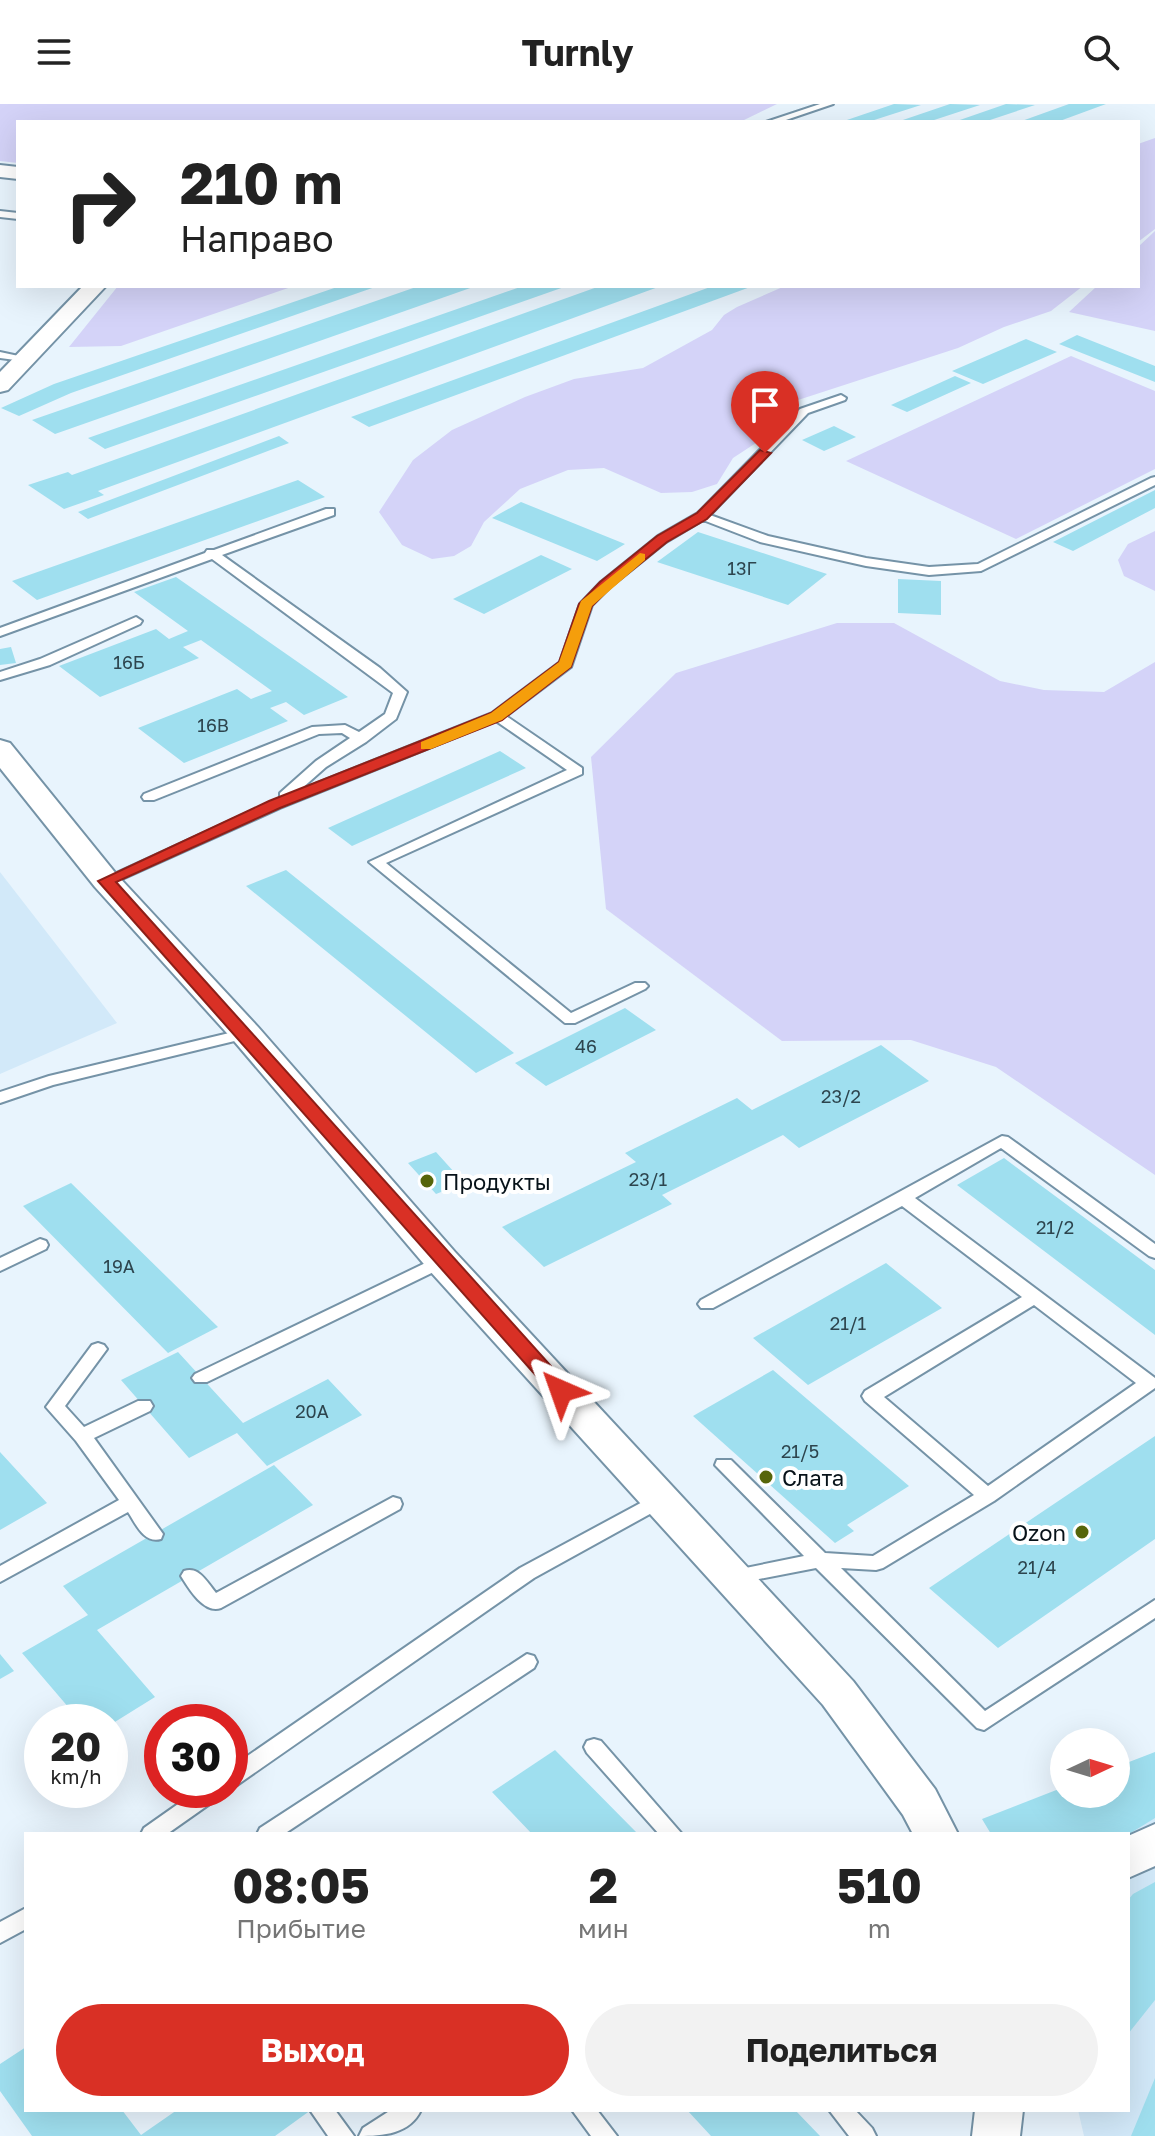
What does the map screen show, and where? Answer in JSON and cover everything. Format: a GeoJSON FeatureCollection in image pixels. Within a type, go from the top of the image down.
{"type":"FeatureCollection","features":[{"type":"Feature","properties":{"kind":"street"},"geometry":{"type":"LineString","coordinates":[[0,385],[93,288]]}},
{"type":"Feature","properties":{"kind":"street"},"geometry":{"type":"LineString","coordinates":[[3,759],[106,881],[246,1034],[442,1261],[838,1693],[919,1802],[935,1832]]}},
{"type":"Feature","properties":{"kind":"street"},"geometry":{"type":"LineString","coordinates":[[1130,1858],[1155,1843]]}},
{"type":"Feature","properties":{"kind":"street"},"geometry":{"type":"LineString","coordinates":[[996,2136],[999,2112]]}},
{"type":"Feature","properties":{"kind":"lane"},"geometry":{"type":"LineString","coordinates":[[777,120],[829,104]]}},
{"type":"Feature","properties":{"kind":"lane"},"geometry":{"type":"LineString","coordinates":[[0,355],[23,358]]}},
{"type":"Feature","properties":{"kind":"lane"},"geometry":{"type":"LineString","coordinates":[[106,881],[275,805],[497,716],[566,664],[586,604],[605,585],[662,539],[702,516],[804,411],[841,398]]}},
{"type":"Feature","properties":{"kind":"lane"},"geometry":{"type":"LineString","coordinates":[[702,516],[764,539],[866,562],[929,571],[981,567],[1155,480]]}},
{"type":"Feature","properties":{"kind":"lane"},"geometry":{"type":"LineString","coordinates":[[0,632],[330,512]]}},
{"type":"Feature","properties":{"kind":"lane"},"geometry":{"type":"LineString","coordinates":[[211,553],[400,692],[391,716],[321,764],[275,805]]}},
{"type":"Feature","properties":{"kind":"lane"},"geometry":{"type":"LineString","coordinates":[[0,676],[45,662],[136,621]]}},
{"type":"Feature","properties":{"kind":"lane"},"geometry":{"type":"LineString","coordinates":[[497,716],[577,771],[376,862],[570,1020],[640,986]]}},
{"type":"Feature","properties":{"kind":"lane"},"geometry":{"type":"LineString","coordinates":[[149,797],[317,730],[345,729],[361,739]]}},
{"type":"Feature","properties":{"kind":"lane"},"geometry":{"type":"LineString","coordinates":[[0,1098],[49,1081],[246,1034]]}},
{"type":"Feature","properties":{"kind":"lane"},"geometry":{"type":"LineString","coordinates":[[707,1304],[1002,1141],[1155,1252]]}},
{"type":"Feature","properties":{"kind":"lane"},"geometry":{"type":"LineString","coordinates":[[732,1577],[821,1560],[876,1563],[987,1496],[1149,1383],[903,1198]]}},
{"type":"Feature","properties":{"kind":"lane"},"geometry":{"type":"LineString","coordinates":[[0,1265],[40,1245]]}},
{"type":"Feature","properties":{"kind":"lane"},"geometry":{"type":"LineString","coordinates":[[201,1378],[442,1261]]}},
{"type":"Feature","properties":{"kind":"lane"},"geometry":{"type":"LineString","coordinates":[[987,1496],[871,1396],[1035,1297]]}},
{"type":"Feature","properties":{"kind":"lane"},"geometry":{"type":"LineString","coordinates":[[98,1349],[55,1407],[82,1436],[154,1534]]}},
{"type":"Feature","properties":{"kind":"lane"},"geometry":{"type":"LineString","coordinates":[[82,1436],[144,1406]]}},
{"type":"Feature","properties":{"kind":"lane"},"geometry":{"type":"LineString","coordinates":[[724,1465],[984,1722],[1155,1608]]}},
{"type":"Feature","properties":{"kind":"lane"},"geometry":{"type":"LineString","coordinates":[[248,1767],[527,1573],[661,1499]]}},
{"type":"Feature","properties":{"kind":"lane"},"geometry":{"type":"LineString","coordinates":[[0,1575],[129,1503]]}},
{"type":"Feature","properties":{"kind":"lane"},"geometry":{"type":"LineString","coordinates":[[191,1576],[214,1603],[393,1504]]}},
{"type":"Feature","properties":{"kind":"lane"},"geometry":{"type":"LineString","coordinates":[[270,1832],[527,1662]]}},
{"type":"Feature","properties":{"kind":"lane"},"geometry":{"type":"LineString","coordinates":[[594,1747],[670,1832]]}},
{"type":"Feature","properties":{"kind":"lane"},"geometry":{"type":"LineString","coordinates":[[154,1832],[188,1808]]}},
{"type":"Feature","properties":{"kind":"lane"},"geometry":{"type":"LineString","coordinates":[[0,1934],[24,1918]]}},
{"type":"Feature","properties":{"kind":"lane"},"geometry":{"type":"LineString","coordinates":[[323,2112],[342,2136]]}},
{"type":"Feature","properties":{"kind":"lane"},"geometry":{"type":"LineString","coordinates":[[371,2136],[407,2112]]}},
{"type":"Feature","properties":{"kind":"lane"},"geometry":{"type":"LineString","coordinates":[[585,2112],[605,2136]]}},
{"type":"Feature","properties":{"kind":"lane"},"geometry":{"type":"LineString","coordinates":[[842,2112],[864,2136]]}},
{"type":"Feature","properties":{"kind":"shaded area"},"geometry":{"type":"Polygon","coordinates":[[[0,104],[777,104],[744,120],[16,120],[16,163],[0,161],[0,104]]]}},
{"type":"Feature","properties":{"kind":"shaded area"},"geometry":{"type":"Polygon","coordinates":[[[1155,138],[1155,229],[1140,240],[1140,143],[1155,138]]]}},
{"type":"Feature","properties":{"kind":"shaded area"},"geometry":{"type":"Polygon","coordinates":[[[1155,231],[1155,331],[1069,312],[1095,288],[1140,288],[1140,245],[1155,231]]]}},
{"type":"Feature","properties":{"kind":"shaded area"},"geometry":{"type":"Polygon","coordinates":[[[116,288],[288,288],[121,346],[69,347],[116,288]]]}},
{"type":"Feature","properties":{"kind":"shaded area"},"geometry":{"type":"Polygon","coordinates":[[[780,288],[1080,288],[1051,311],[1004,327],[958,348],[795,401],[759,441],[733,458],[717,484],[692,492],[661,493],[604,468],[568,470],[520,489],[484,522],[471,546],[454,556],[432,559],[402,545],[379,512],[413,460],[452,430],[574,379],[643,368],[712,330],[724,315],[780,288]]]}},
{"type":"Feature","properties":{"kind":"shaded area"},"geometry":{"type":"Polygon","coordinates":[[[1071,356],[1155,391],[1155,469],[1016,539],[846,461],[1071,356]]]}},
{"type":"Feature","properties":{"kind":"shaded area"},"geometry":{"type":"Polygon","coordinates":[[[1155,531],[1155,591],[1124,576],[1118,560],[1128,544],[1155,531]]]}},
{"type":"Feature","properties":{"kind":"shaded area"},"geometry":{"type":"Polygon","coordinates":[[[837,623],[894,623],[1000,681],[1044,690],[1104,692],[1155,662],[1155,1175],[996,1067],[911,1040],[782,1041],[606,909],[591,757],[676,673],[837,623]]]}},
{"type":"Feature","properties":{"kind":"shaded area"},"geometry":{"type":"Polygon","coordinates":[[[0,872],[117,1023],[0,1074],[0,872]]]}},
{"type":"Feature","properties":{"kind":"shaded area"},"geometry":{"type":"Polygon","coordinates":[[[1155,1752],[1155,2136],[1084,2136],[1078,2112],[1130,2112],[1130,1832],[995,1832],[1050,1802],[1050,1808],[1130,1808],[1130,1779],[1155,1752]]]}},
{"type":"Feature","properties":{"kind":"building"},"geometry":{"type":"Polygon","coordinates":[[[894,104],[921,105],[874,120],[847,120],[894,104]]]}},
{"type":"Feature","properties":{"kind":"building"},"geometry":{"type":"Polygon","coordinates":[[[950,104],[980,105],[934,120],[903,120],[950,104]]]}},
{"type":"Feature","properties":{"kind":"building"},"geometry":{"type":"Polygon","coordinates":[[[1006,104],[1035,105],[990,120],[960,120],[1006,104]]]}},
{"type":"Feature","properties":{"kind":"building"},"geometry":{"type":"Polygon","coordinates":[[[1069,104],[1106,104],[1062,120],[1025,120],[1069,104]]]}},
{"type":"Feature","properties":{"kind":"building"},"geometry":{"type":"Polygon","coordinates":[[[334,288],[372,288],[71,393],[19,416],[1,408],[54,384],[334,288]]]}},
{"type":"Feature","properties":{"kind":"building"},"geometry":{"type":"Polygon","coordinates":[[[413,288],[470,288],[55,434],[32,420],[413,288]]]}},
{"type":"Feature","properties":{"kind":"building"},"geometry":{"type":"Polygon","coordinates":[[[517,288],[561,288],[105,449],[88,438],[517,288]]]}},
{"type":"Feature","properties":{"kind":"building"},"geometry":{"type":"Polygon","coordinates":[[[594,288],[656,288],[98,491],[104,495],[64,509],[28,485],[68,472],[72,475],[594,288]]]}},
{"type":"Feature","properties":{"kind":"building"},"geometry":{"type":"Polygon","coordinates":[[[707,288],[748,288],[369,427],[351,417],[707,288]]]}},
{"type":"Feature","properties":{"kind":"building"},"geometry":{"type":"Polygon","coordinates":[[[1077,335],[1155,366],[1155,382],[1059,344],[1077,335]]]}},
{"type":"Feature","properties":{"kind":"building"},"geometry":{"type":"Polygon","coordinates":[[[1026,339],[1057,352],[983,384],[952,371],[1026,339]]]}},
{"type":"Feature","properties":{"kind":"building"},"geometry":{"type":"Polygon","coordinates":[[[955,376],[971,383],[907,412],[891,405],[955,376]]]}},
{"type":"Feature","properties":{"kind":"building"},"geometry":{"type":"Polygon","coordinates":[[[834,426],[856,437],[824,451],[802,440],[834,426]]]}},
{"type":"Feature","properties":{"kind":"building"},"geometry":{"type":"Polygon","coordinates":[[[279,436],[289,443],[88,519],[78,512],[279,436]]]}},
{"type":"Feature","properties":{"kind":"building"},"geometry":{"type":"Polygon","coordinates":[[[298,480],[325,497],[37,600],[12,581],[298,480]]]}},
{"type":"Feature","properties":{"kind":"building"},"geometry":{"type":"Polygon","coordinates":[[[1155,490],[1155,508],[1073,551],[1053,542],[1155,490]]]}},
{"type":"Feature","properties":{"kind":"building"},"geometry":{"type":"Polygon","coordinates":[[[521,502],[625,544],[597,561],[492,518],[521,502]]]}},
{"type":"Feature","properties":{"kind":"building"},"geometry":{"type":"Polygon","coordinates":[[[698,532],[827,574],[788,605],[657,562],[698,532]]]}},
{"type":"Feature","properties":{"kind":"building"},"geometry":{"type":"Polygon","coordinates":[[[541,555],[572,569],[484,614],[453,599],[541,555]]]}},
{"type":"Feature","properties":{"kind":"building"},"geometry":{"type":"Polygon","coordinates":[[[176,577],[348,697],[304,715],[286,702],[270,708],[288,721],[184,763],[138,728],[237,689],[251,699],[272,691],[201,640],[183,647],[199,658],[100,697],[59,666],[156,629],[169,639],[188,631],[134,592],[176,577]]]}},
{"type":"Feature","properties":{"kind":"building"},"geometry":{"type":"Polygon","coordinates":[[[898,579],[941,581],[941,615],[898,613],[898,579]]]}},
{"type":"Feature","properties":{"kind":"building"},"geometry":{"type":"Polygon","coordinates":[[[11,647],[16,663],[0,665],[0,649],[11,647]]]}},
{"type":"Feature","properties":{"kind":"building"},"geometry":{"type":"Polygon","coordinates":[[[500,751],[526,768],[352,846],[328,828],[500,751]]]}},
{"type":"Feature","properties":{"kind":"building"},"geometry":{"type":"Polygon","coordinates":[[[286,870],[514,1053],[476,1073],[246,886],[286,870]]]}},
{"type":"Feature","properties":{"kind":"building"},"geometry":{"type":"Polygon","coordinates":[[[625,1008],[656,1030],[546,1086],[515,1063],[625,1008]]]}},
{"type":"Feature","properties":{"kind":"building"},"geometry":{"type":"Polygon","coordinates":[[[881,1045],[929,1081],[799,1148],[783,1135],[662,1195],[672,1204],[544,1267],[502,1227],[636,1162],[625,1153],[737,1098],[752,1110],[881,1045]]]}},
{"type":"Feature","properties":{"kind":"building"},"geometry":{"type":"Polygon","coordinates":[[[436,1152],[464,1183],[436,1194],[408,1163],[436,1152]]]}},
{"type":"Feature","properties":{"kind":"building"},"geometry":{"type":"Polygon","coordinates":[[[1004,1158],[1155,1270],[1155,1335],[957,1185],[1004,1158]]]}},
{"type":"Feature","properties":{"kind":"building"},"geometry":{"type":"Polygon","coordinates":[[[71,1183],[218,1327],[168,1353],[23,1206],[71,1183]]]}},
{"type":"Feature","properties":{"kind":"building"},"geometry":{"type":"Polygon","coordinates":[[[886,1263],[942,1308],[808,1385],[753,1338],[886,1263]]]}},
{"type":"Feature","properties":{"kind":"building"},"geometry":{"type":"Polygon","coordinates":[[[178,1352],[243,1423],[328,1379],[362,1415],[267,1466],[237,1433],[189,1458],[121,1380],[178,1352]]]}},
{"type":"Feature","properties":{"kind":"building"},"geometry":{"type":"Polygon","coordinates":[[[773,1370],[909,1486],[847,1525],[854,1531],[835,1543],[693,1416],[773,1370]]]}},
{"type":"Feature","properties":{"kind":"building"},"geometry":{"type":"Polygon","coordinates":[[[1155,1436],[1155,1539],[998,1648],[929,1588],[1155,1436]]]}},
{"type":"Feature","properties":{"kind":"building"},"geometry":{"type":"Polygon","coordinates":[[[0,1452],[47,1503],[0,1530],[0,1452]]]}},
{"type":"Feature","properties":{"kind":"building"},"geometry":{"type":"Polygon","coordinates":[[[274,1465],[313,1505],[97,1630],[155,1697],[128,1714],[128,1704],[66,1704],[22,1653],[88,1615],[63,1586],[274,1465]]]}},
{"type":"Feature","properties":{"kind":"building"},"geometry":{"type":"Polygon","coordinates":[[[0,1654],[14,1671],[0,1679],[0,1654]]]}},
{"type":"Feature","properties":{"kind":"building"},"geometry":{"type":"Polygon","coordinates":[[[555,1750],[636,1832],[530,1832],[492,1792],[555,1750]]]}},
{"type":"Feature","properties":{"kind":"building"},"geometry":{"type":"Polygon","coordinates":[[[1155,1752],[1155,1818],[1130,1833],[990,1832],[982,1819],[1050,1792],[1050,1808],[1130,1808],[1130,1762],[1155,1752]]]}},
{"type":"Feature","properties":{"kind":"building"},"geometry":{"type":"Polygon","coordinates":[[[1155,1882],[1155,2000],[1130,2031],[1130,1898],[1155,1882]]]}},
{"type":"Feature","properties":{"kind":"building"},"geometry":{"type":"Polygon","coordinates":[[[24,2048],[24,2112],[124,2112],[141,2135],[174,2112],[308,2112],[275,2136],[32,2136],[0,2091],[0,2064],[24,2048]]]}},
{"type":"Feature","properties":{"kind":"building"},"geometry":{"type":"Polygon","coordinates":[[[1155,2078],[1155,2136],[1131,2136],[1155,2078]]]}},
{"type":"Feature","properties":{"kind":"building"},"geometry":{"type":"Polygon","coordinates":[[[689,2112],[797,2112],[820,2136],[711,2136],[689,2112]]]}},
{"type":"Feature","properties":{"kind":"slow traffic"},"geometry":{"type":"LineString","coordinates":[[426,745],[497,716],[566,664],[586,604],[640,557]]}},
{"type":"Feature","properties":{"kind":"place","name":"Продукты"},"geometry":{"type":"Point","coordinates":[427,1181]}},
{"type":"Feature","properties":{"kind":"place","name":"Слата"},"geometry":{"type":"Point","coordinates":[766,1477]}},
{"type":"Feature","properties":{"kind":"place","name":"Ozon"},"geometry":{"type":"Point","coordinates":[1082,1532]}},
{"type":"Feature","properties":{"kind":"route"},"geometry":{"type":"LineString","coordinates":[[561,1391],[442,1261],[246,1034],[106,881],[275,805],[497,716],[566,664],[586,604],[605,585],[662,539],[702,516],[765,453]]}}]}
